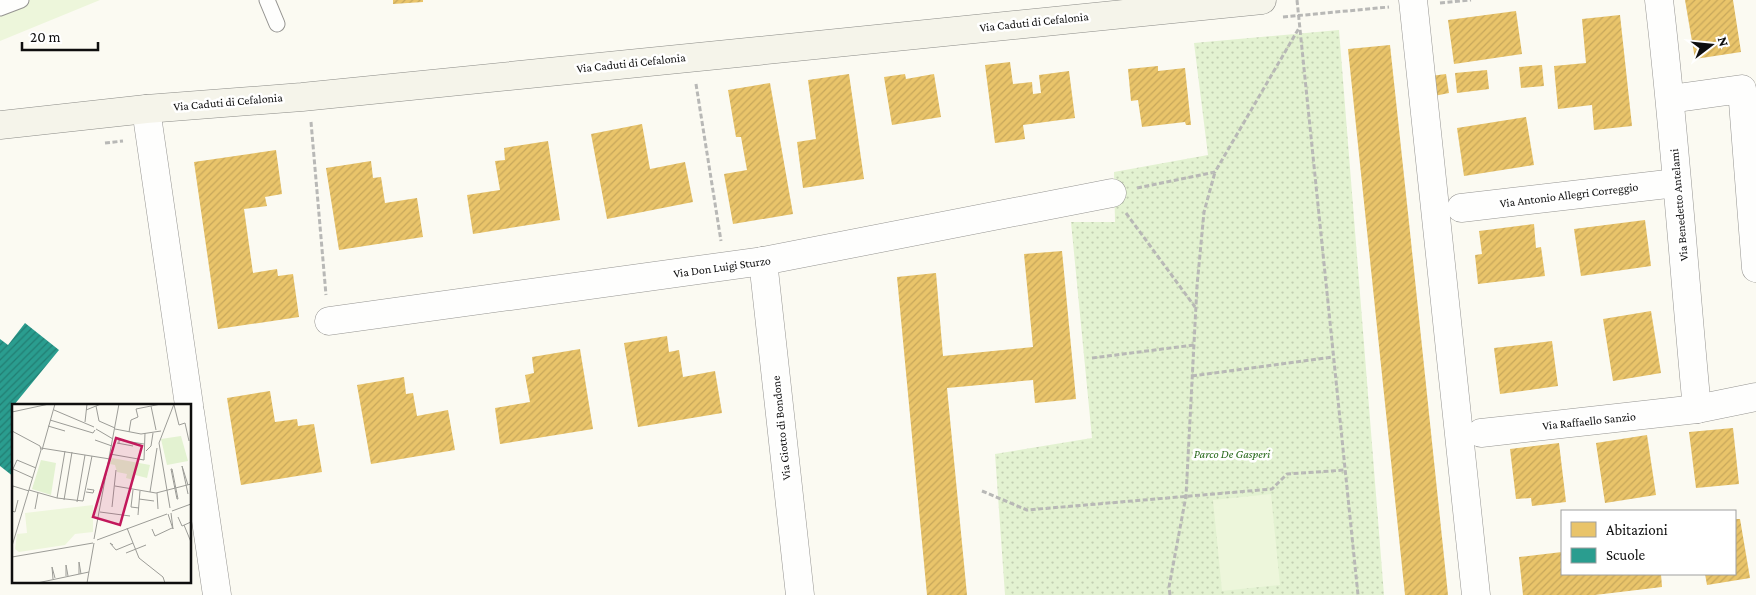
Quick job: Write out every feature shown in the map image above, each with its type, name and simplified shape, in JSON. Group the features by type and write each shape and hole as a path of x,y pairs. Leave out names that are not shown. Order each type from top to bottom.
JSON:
{"street":[{"name":"Via Caduti di Cefalonia","path":"0,125 146,109 302,96 1262,0"},
{"path":"1413,0 1476,595"},
{"name":"Via Benedetto Antelami","path":"1659,0 1670,98 1697,409"},
{"path":"1670,98 1742,89 1756,268"},
{"path":"146,109 189,404"},
{"name":"Via Antonio Allegri Correggio","path":"1461,208 1676,183"},
{"name":"Via Don Luigi Sturzo","path":"329,321 763,262 1112,193"},
{"name":"Via Giotto di Bondone","path":"763,262 800,595"},
{"name":"Via Raffaello Sanzio","path":"1481,433 1697,409 1756,397"},
{"path":"191,419 216,595"}],"lane":[{"path":"0,8 21,0"},
{"path":"267,0 277,24"}],"path":[{"path":"1297,0 1358,595"},
{"path":"1170,595 1169,587 1186,496 1196,308 1204,212 1215,172 1300,28"},
{"path":"694,75 726,266"},
{"path":"310,120 329,321"},
{"path":"1196,308 1112,193 1215,172"},
{"path":"1092,358 1194,345"},
{"path":"1192,376 1333,358"},
{"path":"982,491 1027,510 1272,489 1287,474 1345,470"}],"green space":[{"path":"0,0 100,0 0,41"},
{"name":"Parco De Gasperi","path":"1339,30 1384,595 1005,595 995,454 1092,438 1071,222 1115,222 1114,172 1208,155 1194,43"},
{"path":"1271,494 1280,585 1222,591 1213,500"}],"building: Abitazioni":[{"path":"393,0 423,0 423,2 393,4"},
{"path":"1685,0 1733,0 1741,52 1695,59"},
{"path":"1516,11 1522,54 1454,64 1448,20"},
{"path":"1620,15 1632,126 1594,130 1592,105 1558,109 1554,66 1586,63 1582,19"},
{"path":"1390,45 1448,595 1405,595 1348,49"},
{"path":"1010,62 1013,84 1032,82 1033,94 1041,93 1039,75 1069,71 1075,118 1023,125 1025,139 995,143 985,65"},
{"path":"1542,65 1544,86 1521,88 1519,67"},
{"path":"1158,66 1158,71 1185,68 1191,125 1186,125 1185,122 1142,127 1138,100 1131,101 1128,69"},
{"path":"1487,70 1489,89 1457,93 1455,73"},
{"path":"849,74 864,179 803,188 797,142 816,139 808,80"},
{"path":"905,74 906,79 934,74 941,117 892,125 884,77"},
{"path":"1446,74 1449,93 1434,96 1431,76"},
{"path":"770,83 793,214 733,224 724,174 747,170 741,137 736,137 728,90"},
{"path":"1526,117 1534,165 1464,176 1457,128"},
{"path":"642,124 650,169 685,162 693,202 607,219 591,134"},
{"path":"548,141 560,220 473,234 467,195 500,190 495,161 505,160 504,148"},
{"path":"276,150 282,194 265,197 267,206 244,209 253,273 277,269 278,276 293,274 299,317 218,329 194,162"},
{"path":"371,161 373,178 381,177 385,203 417,198 423,237 339,250 326,168"},
{"path":"1645,220 1651,266 1581,276 1574,229"},
{"path":"1534,224 1536,248 1541,247 1545,276 1478,284 1475,255 1482,254 1479,231"},
{"path":"1062,251 1076,399 1035,403 1033,380 947,388 967,595 927,595 897,277 936,273 943,356 1033,347 1024,254"},
{"path":"1651,311 1661,373 1613,381 1603,319"},
{"path":"667,336 669,352 679,350 683,377 715,371 722,413 638,427 624,343"},
{"path":"1552,341 1558,386 1500,394 1494,348"},
{"path":"580,349 593,429 500,444 495,408 530,402 525,375 534,373 532,357"},
{"path":"404,377 406,394 413,393 417,416 448,410 455,450 371,464 357,385"},
{"path":"270,391 275,422 297,419 298,426 314,424 322,472 241,485 227,398"},
{"path":"1733,428 1739,484 1696,488 1689,432"},
{"path":"1647,435 1656,495 1605,503 1596,443"},
{"path":"1559,443 1566,502 1532,506 1531,498 1516,499 1510,449"},
{"path":"1736,519 1740,519 1750,578 1707,585 1705,575 1736,575"},
{"path":"1561,552 1561,575 1661,575 1662,587 1595,595 1523,595 1519,557"}],"building: Scuole":[{"path":"25,323 59,350 15,404 12,404 12,475 0,466 0,339 8,345"}]}
